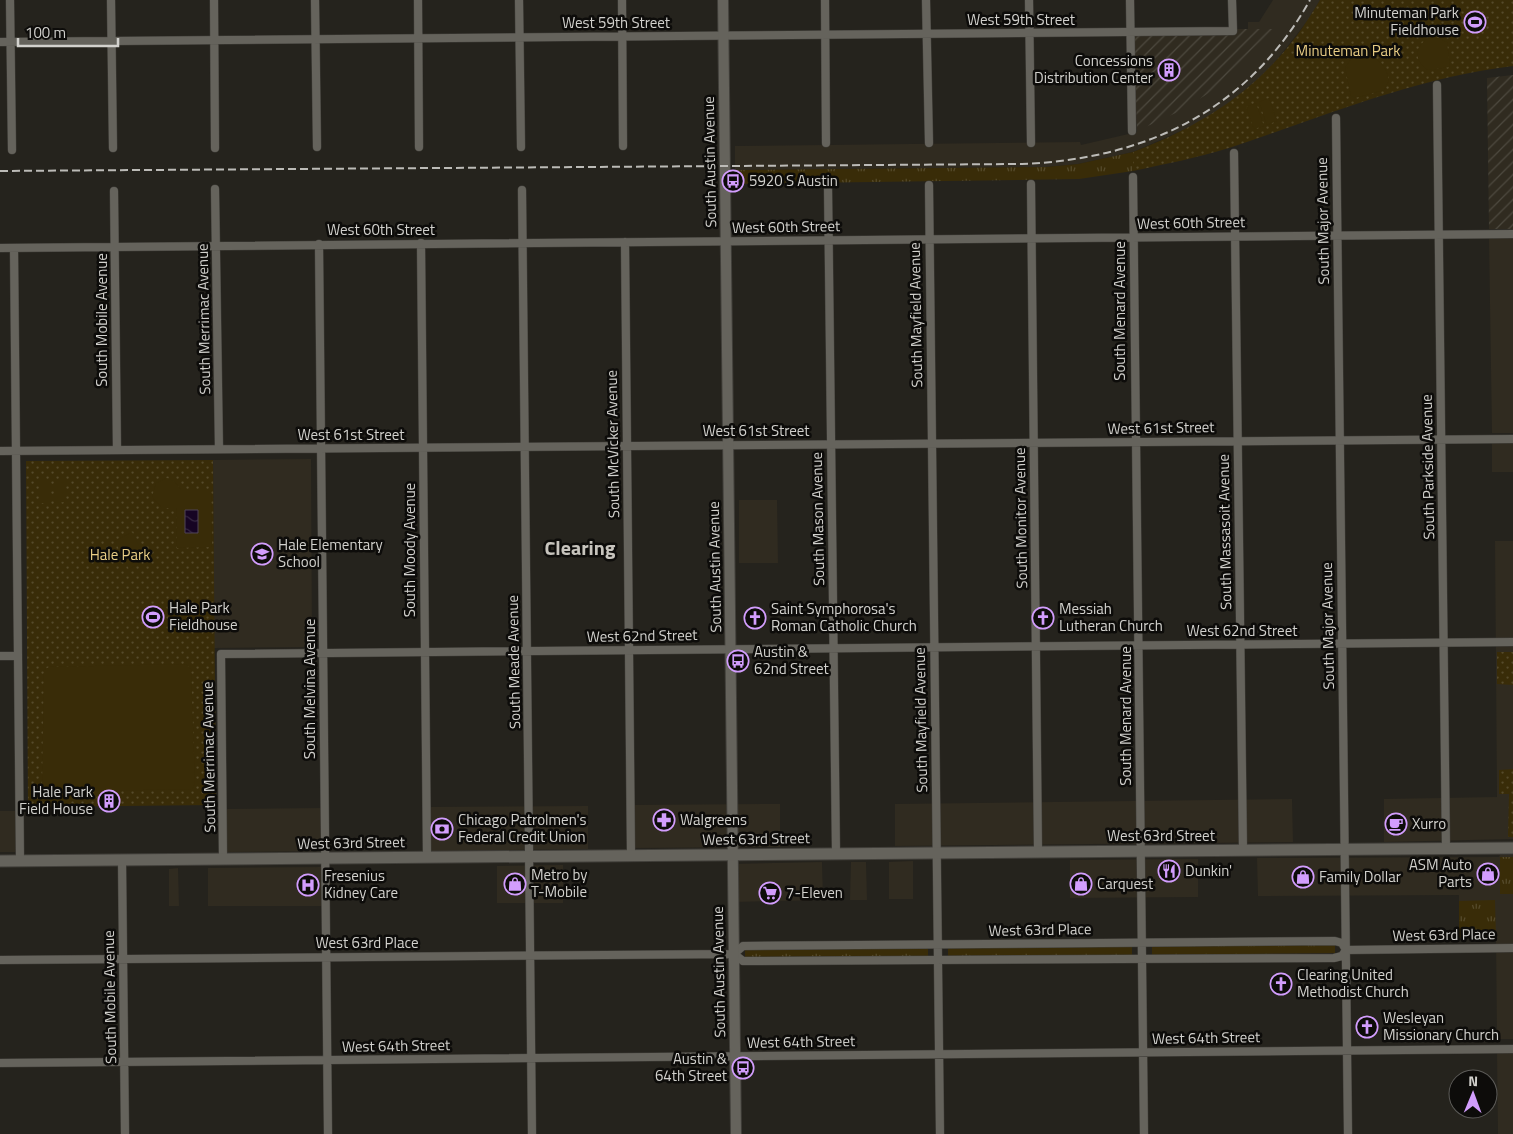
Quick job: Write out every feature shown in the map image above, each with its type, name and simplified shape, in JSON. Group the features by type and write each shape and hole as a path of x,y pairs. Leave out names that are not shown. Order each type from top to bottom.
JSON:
{"main road":[{"name":"West 63rd Street","path":"0,861 1513,848"}],"street":[{"path":"10,0 12,150"},
{"path":"112,0 113,148"},
{"path":"214,0 215,148"},
{"path":"316,0 317,147"},
{"path":"418,0 419,147"},
{"path":"520,0 521,147"},
{"path":"622,0 623,146"},
{"name":"South Austin Avenue","path":"723,0 736,1134"},
{"path":"825,0 826,143"},
{"path":"926,0 929,143"},
{"path":"1029,0 1031,143"},
{"path":"1130,0 1132,131"},
{"name":"West 59th Street","path":"0,42 1233,32 1232,0"},
{"name":"South Parkside Avenue","path":"1437,85 1446,849"},
{"name":"South Major Avenue","path":"1336,118 1348,1134"},
{"name":"South Massasoit Avenue","path":"1234,153 1243,850"},
{"name":"South Menard Avenue","path":"1132,177 1144,1134"},
{"name":"South Monitor Avenue","path":"1031,184 1038,852"},
{"name":"South Mayfield Avenue","path":"929,185 940,1134"},
{"name":"South Mason Avenue","path":"828,186 836,853"},
{"name":"South Merrimac Avenue","path":"215,189 219,449"},
{"name":"South Meade Avenue","path":"522,190 532,1134"},
{"name":"South Mobile Avenue","path":"114,191 117,450"},
{"name":"West 60th Street","path":"0,248 1513,234"},
{"name":"South McVicker Avenue","path":"625,242 631,855"},
{"name":"South Moody Avenue","path":"420,243 426,857"},
{"name":"South Melvina Avenue","path":"319,244 328,1134"},
{"path":"14,248 20,861"},
{"name":"West 61st Street","path":"0,451 1513,438"},
{"name":"West 62nd Street","path":"221,654 1513,642"},
{"name":"South Merrimac Avenue","path":"221,654 223,859"},
{"path":"0,656 17,656"},
{"name":"South Mobile Avenue","path":"122,860 125,1134"},
{"name":"West 63rd Place","path":"0,960 734,954 743,946 1335,941 1342,943 1346,950"},
{"name":"West 63rd Place","path":"1346,950 1513,948"},
{"name":"West 63rd Place","path":"734,954 739,960 747,962 938,961 1334,958 1342,956 1346,950"},
{"name":"West 64th Street","path":"0,1063 1513,1049"}],"shaded area":[{"path":"1273,0 1320,0 1308,20 1266,73 1219,112 1133,152 1078,164 1046,167 735,170 735,146 1080,142 1081,145 1137,132 1134,36 1235,35 1236,29 1248,29 1248,22 1259,22"},
{"path":"1236,29 1273,29 1259,49 1217,88 1180,111 1137,131 1134,36 1235,35"},
{"path":"1513,75 1513,229 1489,229 1487,78"},
{"path":"1489,238 1513,238 1513,433 1492,433"},
{"path":"1492,443 1513,443 1513,472 1492,472"},
{"name":"Hale Elementary School","path":"311,459 312,647 214,648 213,460"},
{"path":"739,500 777,500 778,563 739,563"},
{"path":"1495,541 1513,541 1513,839 1384,842 1384,799 1497,797"},
{"path":"1292,799 1293,842 895,846 895,804"},
{"path":"780,804 780,847 632,848 632,805"},
{"path":"588,806 588,849 428,851 427,807"},
{"path":"323,808 324,851 224,852 224,809"},
{"path":"0,811 17,811 18,852 0,852"},
{"path":"1500,855 1513,855 1513,1039 1497,1039 1496,938 1459,938 1459,895 1258,896 1257,858 1499,857"},
{"path":"1198,859 1198,897 1070,898 1070,860"},
{"path":"913,861 913,899 889,899 889,862"},
{"path":"822,862 823,900 732,902 732,864"},
{"path":"851,862 866,862 867,900 850,900"},
{"path":"563,865 563,903 497,903 497,866"},
{"path":"323,867 324,906 208,906 208,868"},
{"path":"178,868 179,906 169,906 169,869"},
{"path":"1497,1053 1513,1053 1513,1134 1498,1134"}],"green space":[{"name":"Minuteman Park","path":"1320,0 1513,0 1513,66 1476,72 1404,89 1229,148 1133,171 1133,152 1163,140 1217,111 1263,74 1283,53"},
{"path":"1429,37 1436,37 1447,42 1450,67 1428,70 1420,62 1418,58 1419,49"},
{"path":"1364,55 1378,60 1384,67 1389,81 1384,90 1355,98 1351,96 1345,68 1351,59"},
{"path":"1269,98 1277,121 1267,125 1259,102"},
{"path":"1256,103 1264,126 1254,129 1246,107"},
{"path":"1133,152 1133,171 1079,179 735,184 735,170 1046,167 1078,164"},
{"name":"Hale Park","path":"213,460 216,805 28,807 26,461"},
{"path":"167,478 175,482 181,490 211,490 212,547 177,548 176,508 162,508 152,497 156,483"},
{"path":"40,479 51,479 51,503 40,503"},
{"path":"54,479 65,479 65,502 54,503"},
{"path":"132,532 146,560 129,569 115,541"},
{"path":"1497,652 1513,652 1513,685 1497,684"},
{"path":"185,664 191,669 195,784 192,789 46,792 42,787 44,670 49,667"},
{"path":"1513,769 1513,837 1508,837 1509,794 1499,794 1499,770"},
{"path":"1500,857 1513,857 1513,894 1500,894"},
{"path":"1495,900 1496,938 1459,938 1459,901"},
{"path":"1335,944 1335,953 1152,955 1152,945"},
{"path":"1132,945 1132,955 948,957 948,947"},
{"path":"928,948 928,956 745,958 745,949"}],"water":[{"path":"185,510 198,510 198,533 185,533"}],"railway":[{"path":"0,171 1022,164 1067,160 1110,152 1151,139 1189,122 1224,99 1256,72 1285,39 1310,0"}],"place":[{"name":"Minuteman Park Fieldhouse","path":"1475,22"},
{"name":"Concessions Distribution Center","path":"1169,70"},
{"name":"5920 S Austin","path":"733,181"},
{"name":"Hale Elementary School","path":"262,554"},
{"name":"Hale Park Fieldhouse","path":"153,617"},
{"name":"Saint Symphorosa's Roman Catholic Church","path":"755,618"},
{"name":"Messiah Lutheran Church","path":"1043,618"},
{"name":"Austin & 62nd Street","path":"738,661"},
{"name":"Hale Park Field House","path":"109,801"},
{"name":"Walgreens","path":"664,820"},
{"name":"Xurro","path":"1396,824"},
{"name":"Chicago Patrolmen's Federal Credit Union","path":"442,829"},
{"name":"Dunkin'","path":"1169,871"},
{"name":"ASM Auto Parts","path":"1488,874"},
{"name":"Family Dollar","path":"1303,877"},
{"name":"Metro by T-Mobile","path":"515,884"},
{"name":"Carquest","path":"1081,884"},
{"name":"Fresenius Kidney Care","path":"308,885"},
{"name":"7-Eleven","path":"770,893"},
{"name":"Clearing United Methodist Church","path":"1281,984"},
{"name":"Wesleyan Missionary Church","path":"1367,1027"},
{"name":"Austin & 64th Street","path":"743,1068"}],"district":[{"name":"Clearing","path":"580,548"}]}
